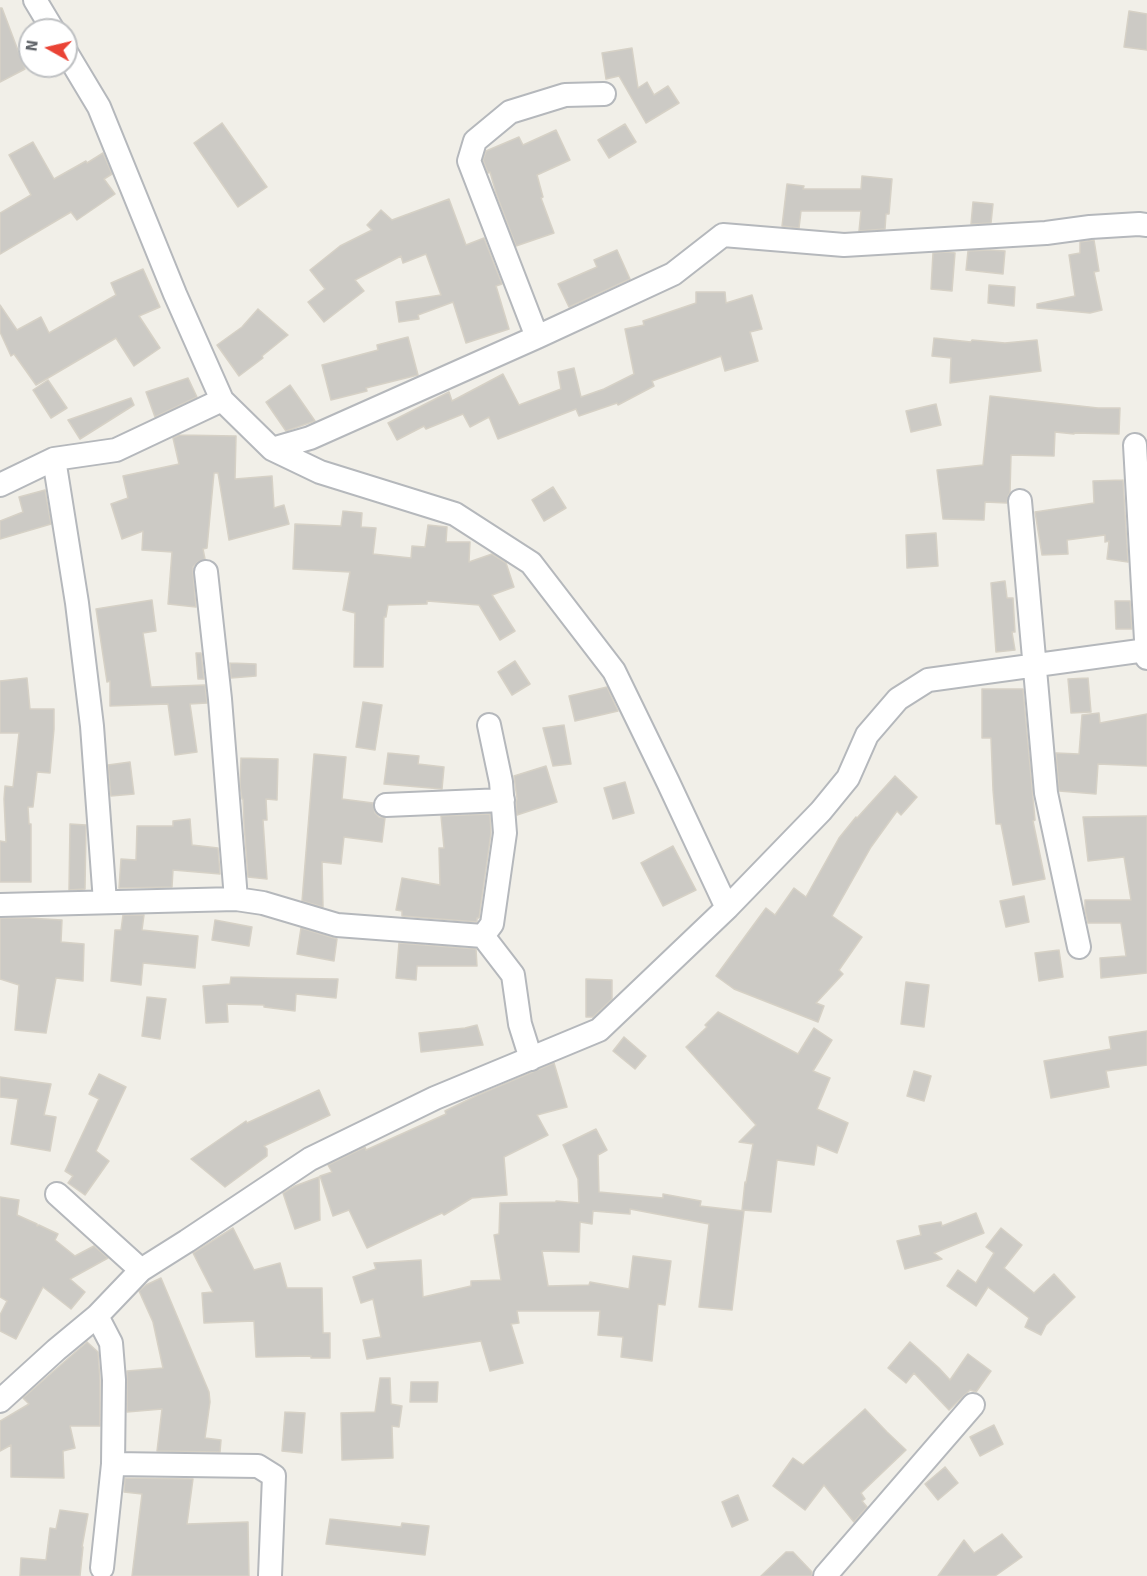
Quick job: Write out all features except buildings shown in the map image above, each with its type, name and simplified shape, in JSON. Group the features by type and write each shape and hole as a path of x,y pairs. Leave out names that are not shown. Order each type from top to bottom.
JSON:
{"street":[{"path":"34,0 45,18"},
{"path":"78,72 99,107 175,294 222,400 272,449 320,472 455,514 531,563 614,671 727,908"},
{"path":"537,337 469,161 475,141 510,112 565,95 604,94"},
{"path":"272,449 310,438 673,274 723,235 844,245 1147,225"},
{"path":"0,485 54,459 116,450 222,400"},
{"path":"0,1401 97,1316 141,1269 310,1159 435,1098 599,1030 727,908 821,811 848,778 867,735 898,699 928,680 1147,652 1136,445"},
{"path":"54,459 77,603 92,726 105,902"},
{"path":"1020,501 1046,793 1079,947"},
{"path":"206,572 220,699 236,899"},
{"path":"483,936 492,924 505,833 501,782 489,725"},
{"path":"387,805 503,800"},
{"path":"0,905 236,899 263,903 337,925 483,936 513,975 520,1024 531,1059"},
{"path":"57,1194 141,1269"},
{"path":"97,1316 111,1343 114,1380 113,1464 102,1568"},
{"path":"825,1576 973,1405"},
{"path":"113,1464 258,1466 274,1476 270,1576"}]}
